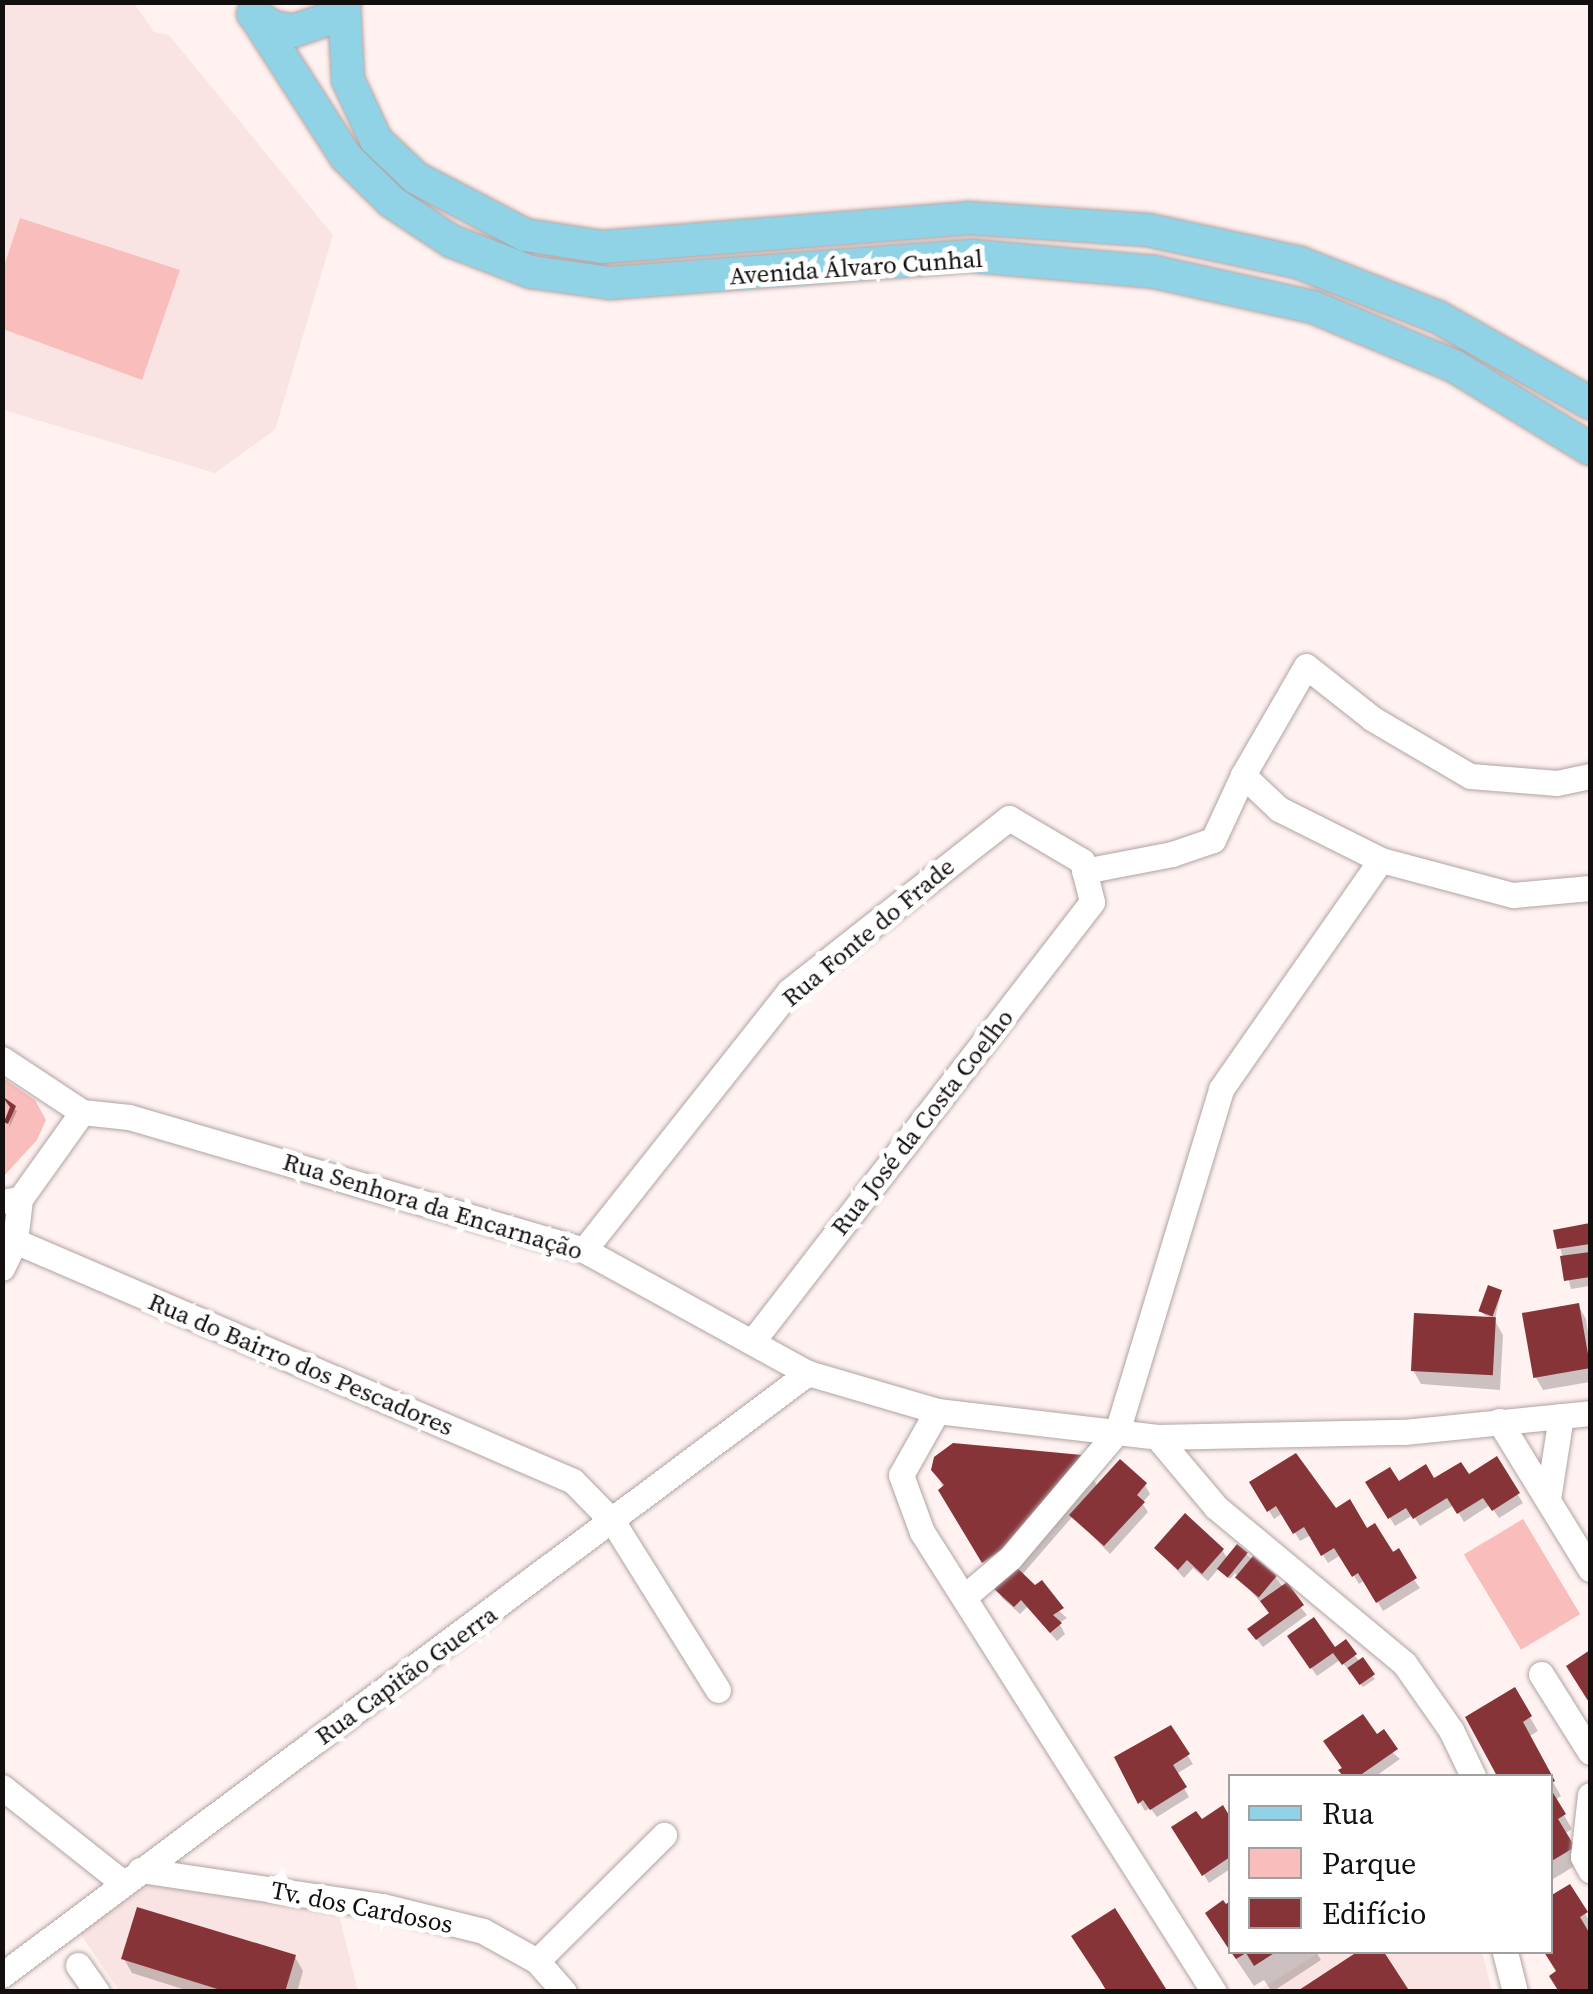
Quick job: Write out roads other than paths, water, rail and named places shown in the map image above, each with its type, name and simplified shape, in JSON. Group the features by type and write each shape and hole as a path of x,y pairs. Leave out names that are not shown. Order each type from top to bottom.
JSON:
{"main road":[{"path":"250,10 293,31 322,23 344,3"},
{"name":"Avenida Álvaro Cunhal","path":"344,3 348,80 376,140 416,178 525,236 602,246 968,218 1148,230 1300,263 1438,316 1590,403"},
{"name":"Avenida Álvaro Cunhal","path":"250,10 346,157 392,202 451,241 531,272 610,283 973,256 1155,272 1313,307 1454,366 1590,449"}],"street":[{"path":"1084,871 1172,854 1212,840 1306,666 1373,719 1470,776 1558,784 1590,776"},
{"path":"1244,775 1279,810 1381,860 1514,895 1590,888"},
{"name":"Rua Fonte do Frade","path":"584,1250 789,991 1009,818 1082,862 1084,871"},
{"path":"964,1596 1010,1558 1118,1432 1222,1089 1381,860"},
{"name":"Rua José da Costa Coelho","path":"752,1342 1092,902 1084,871"},
{"path":"2,1059 82,1112 11,1200 15,1242 2,1268"},
{"name":"Rua Senhora da Encarnação","path":"82,1112 129,1117 584,1250 808,1373 937,1411 1158,1437 1404,1432 1590,1413"},
{"name":"Rua do Bairro dos Pescadores","path":"15,1242 574,1481 614,1522 718,1690"},
{"name":"Rua Capitão Guerra","path":"2,1975 614,1522 808,1373"},
{"path":"937,1411 902,1475 922,1532 1214,1992"},
{"path":"1548,1500 1561,1416"},
{"path":"1500,1420 1590,1569"},
{"path":"1158,1437 1216,1506 1404,1663 1451,1730 1471,1774"},
{"path":"1541,1674 1590,1752"},
{"path":"2,1787 132,1877"},
{"path":"1590,1795 1583,1857 1590,1870"},
{"path":"537,1961 664,1834"},
{"name":"Tv. dos Cardosos","path":"132,1877 382,1906 483,1931 537,1961 564,1992"},
{"path":"1505,1954 1514,1992"},
{"path":"78,1965 97,1992"}]}
